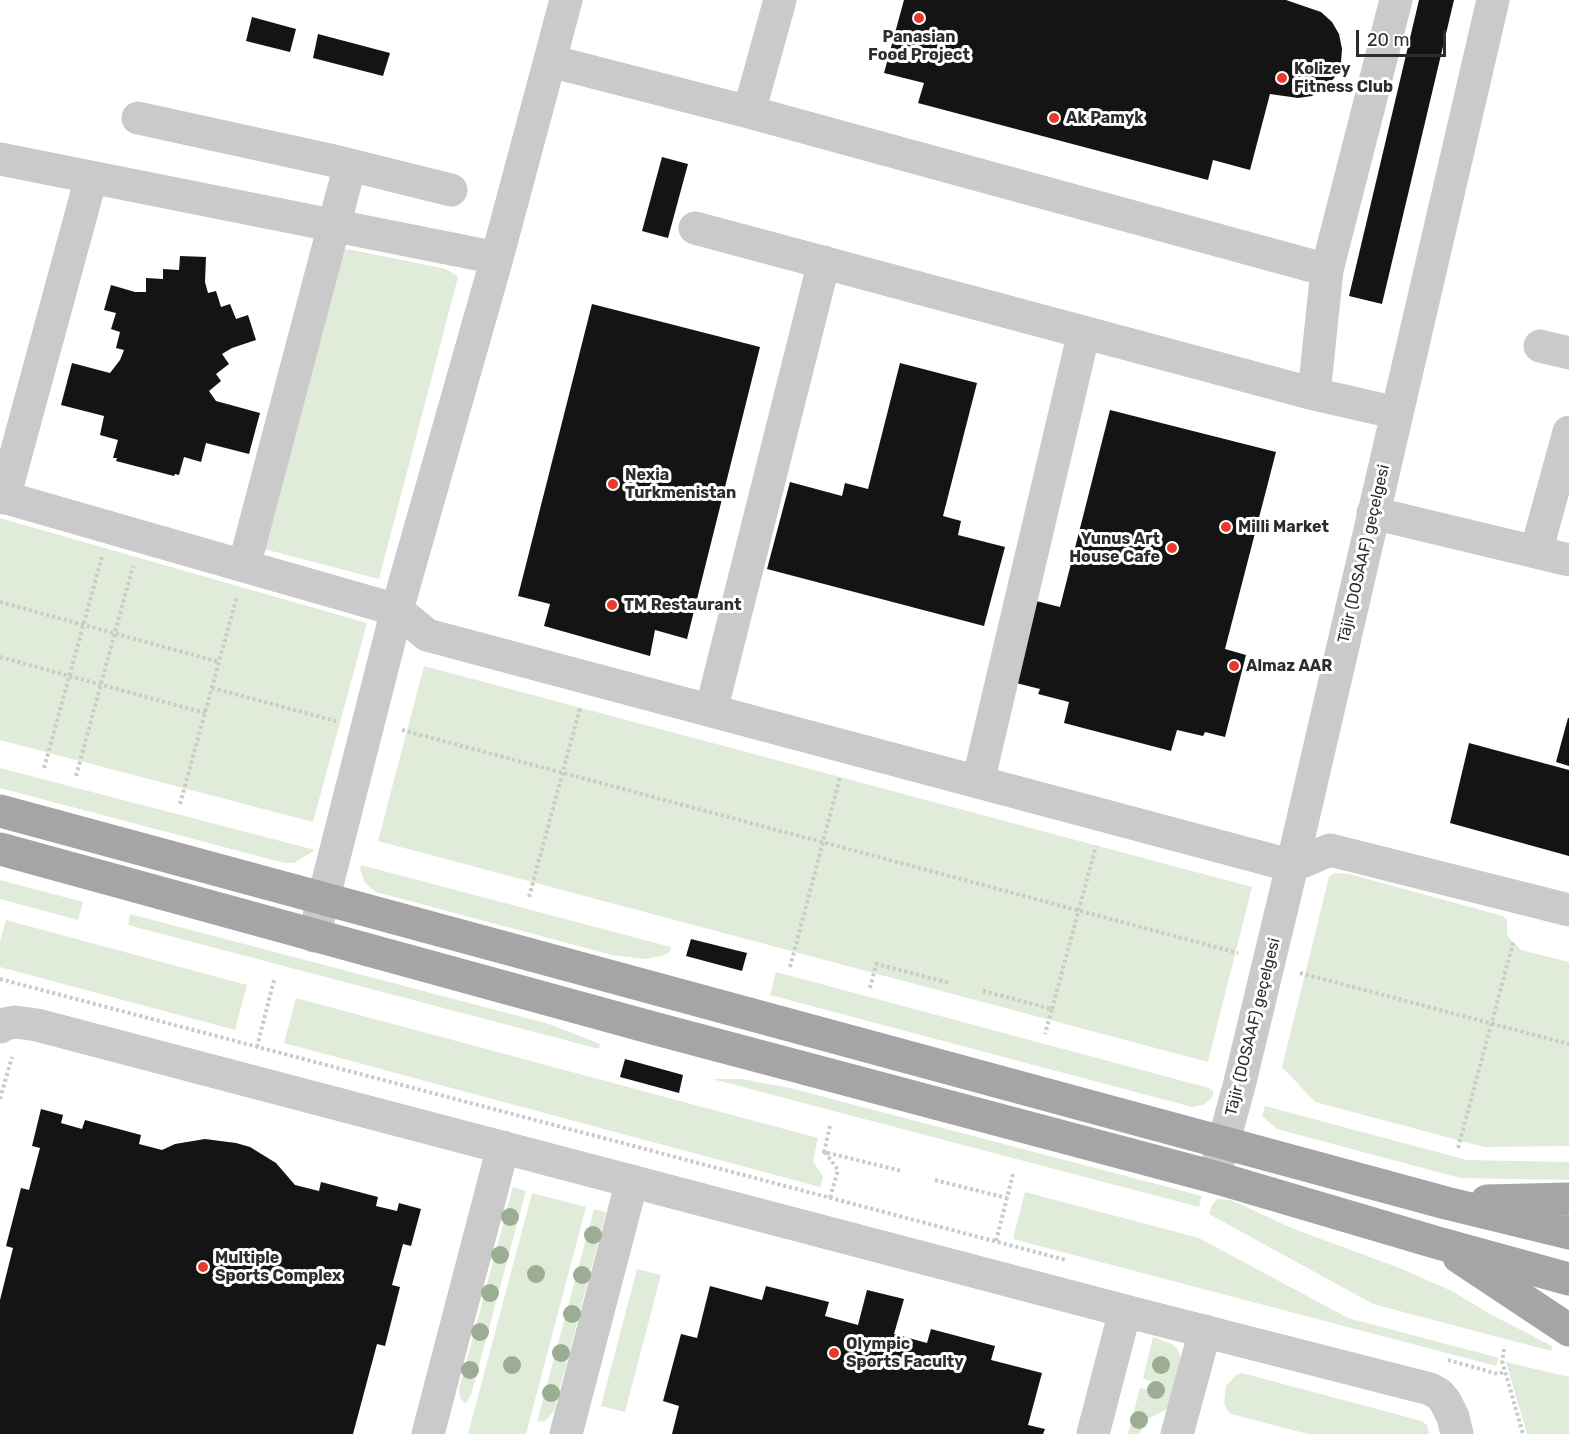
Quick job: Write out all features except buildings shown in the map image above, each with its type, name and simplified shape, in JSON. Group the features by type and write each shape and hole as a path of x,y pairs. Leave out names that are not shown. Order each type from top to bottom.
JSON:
{"main road":[{"path":"0,811 1446,1203 1569,1233"},
{"path":"0,849 314,936 1214,1177 1569,1279"},
{"path":"1446,1203 1569,1199"},
{"path":"1438,1243 1569,1330"}],"street":[{"path":"314,936 397,610 497,258 566,0"},
{"path":"749,112 780,0"},
{"path":"1314,394 1327,270 1396,0"},
{"name":"Täjir (DOSAAF) geçelgesi","path":"1214,1177 1292,866 1493,0"},
{"path":"550,61 749,112 1327,270"},
{"path":"138,118 451,190"},
{"path":"0,159 497,258"},
{"path":"242,577 350,165"},
{"path":"91,178 2,497 242,577 397,610 427,635 1292,866 1330,850 1569,910"},
{"path":"695,228 1314,394 1397,413"},
{"path":"711,711 824,262"},
{"path":"978,782 1084,332"},
{"path":"1536,552 1569,432"},
{"path":"1373,513 1569,560"},
{"path":"0,1027 15,1022 37,1025 1430,1389 1445,1401 1453,1417 1457,1434"},
{"path":"428,1434 503,1147"},
{"path":"566,1434 632,1181"},
{"path":"1093,1434 1125,1311"},
{"path":"1177,1434 1205,1331"}],"path":[{"path":"44,768 105,548"},
{"path":"76,776 135,556"},
{"path":"180,804 242,577"},
{"path":"0,602 219,662"},
{"path":"0,657 205,713"},
{"path":"212,688 344,724"},
{"path":"529,897 579,710"},
{"path":"402,730 1239,953"},
{"path":"790,967 840,780"},
{"path":"1045,1034 1095,848"},
{"path":"1458,1148 1513,943"},
{"path":"870,988 876,964 950,983"},
{"path":"1300,972 1569,1044"},
{"path":"0,979 1076,1263"},
{"path":"257,1047 274,980"},
{"path":"983,991 1052,1009"},
{"path":"824,1152 830,1126"},
{"path":"824,1152 838,1170 830,1198"},
{"path":"824,1152 902,1171"},
{"path":"996,1241 1013,1174"},
{"path":"935,1179 1007,1198"},
{"path":"1504,1349 1502,1361 1523,1434"},
{"path":"1441,1359 1498,1374 1505,1372"}],"green space":[{"path":"347,249 446,269 458,277 379,579 264,549 343,251"},
{"path":"0,518 367,623 313,822 0,740"},
{"path":"424,666 1252,887 1208,1062 378,841"},
{"path":"0,768 315,850 294,863 273,860 0,788"},
{"path":"361,865 671,947 670,952 645,959 612,955 376,892 365,883 360,869"},
{"path":"1335,873 1349,874 1503,916 1507,920 1507,935 1521,950 1569,962 1569,1146 1484,1147 1315,1102 1282,1067 1329,877"},
{"path":"0,880 83,902 78,920 0,899"},
{"path":"130,914 549,1024 600,1044 599,1049 128,925"},
{"path":"6,920 247,985 235,1030 0,967 0,942"},
{"path":"776,972 1209,1088 1213,1091 1213,1095 1203,1105 1192,1107 770,995"},
{"path":"296,998 818,1138 813,1161 823,1177 820,1187 284,1043"},
{"path":"712,1079 742,1079 790,1088 1202,1196 1199,1207"},
{"path":"1265,1106 1467,1160 1569,1162 1569,1180 1460,1178 1277,1129 1262,1116"},
{"path":"513,1187 526,1191 471,1395 465,1403 460,1398 459,1389"},
{"path":"1025,1192 1199,1238 1348,1318 1499,1358 1496,1366 1013,1239"},
{"path":"532,1193 586,1207 526,1434 468,1434"},
{"path":"1217,1199 1230,1200 1294,1229 1397,1267 1452,1291 1490,1314 1552,1346 1551,1351 1373,1304 1209,1214"},
{"path":"594,1209 606,1212 554,1411 545,1421 537,1422"},
{"path":"637,1269 661,1275 625,1412 601,1406"},
{"path":"1153,1337 1172,1344 1177,1348 1181,1358 1171,1407 1144,1421 1140,1434 1128,1434 1140,1388 1150,1390 1152,1382 1143,1378"},
{"path":"1506,1362 1569,1377 1569,1434 1527,1434"},
{"path":"1242,1373 1422,1421 1427,1425 1429,1434 1308,1434 1231,1414 1224,1403 1226,1386 1236,1375"}],"place":[{"name":"Panasian Food Project","path":"919,18"},
{"name":"Kolizey Fitness Club","path":"1282,78"},
{"name":"Ak Pamyk","path":"1054,118"},
{"name":"Nexia Turkmenistan","path":"613,484"},
{"name":"Milli Market","path":"1226,527"},
{"name":"Yunus Art House Cafe","path":"1172,548"},
{"name":"TM Restaurant","path":"612,605"},
{"name":"Almaz AAR","path":"1234,666"},
{"name":"Multiple Sports Complex","path":"203,1267"},
{"name":"Olympic Sports Faculty","path":"834,1353"}]}
